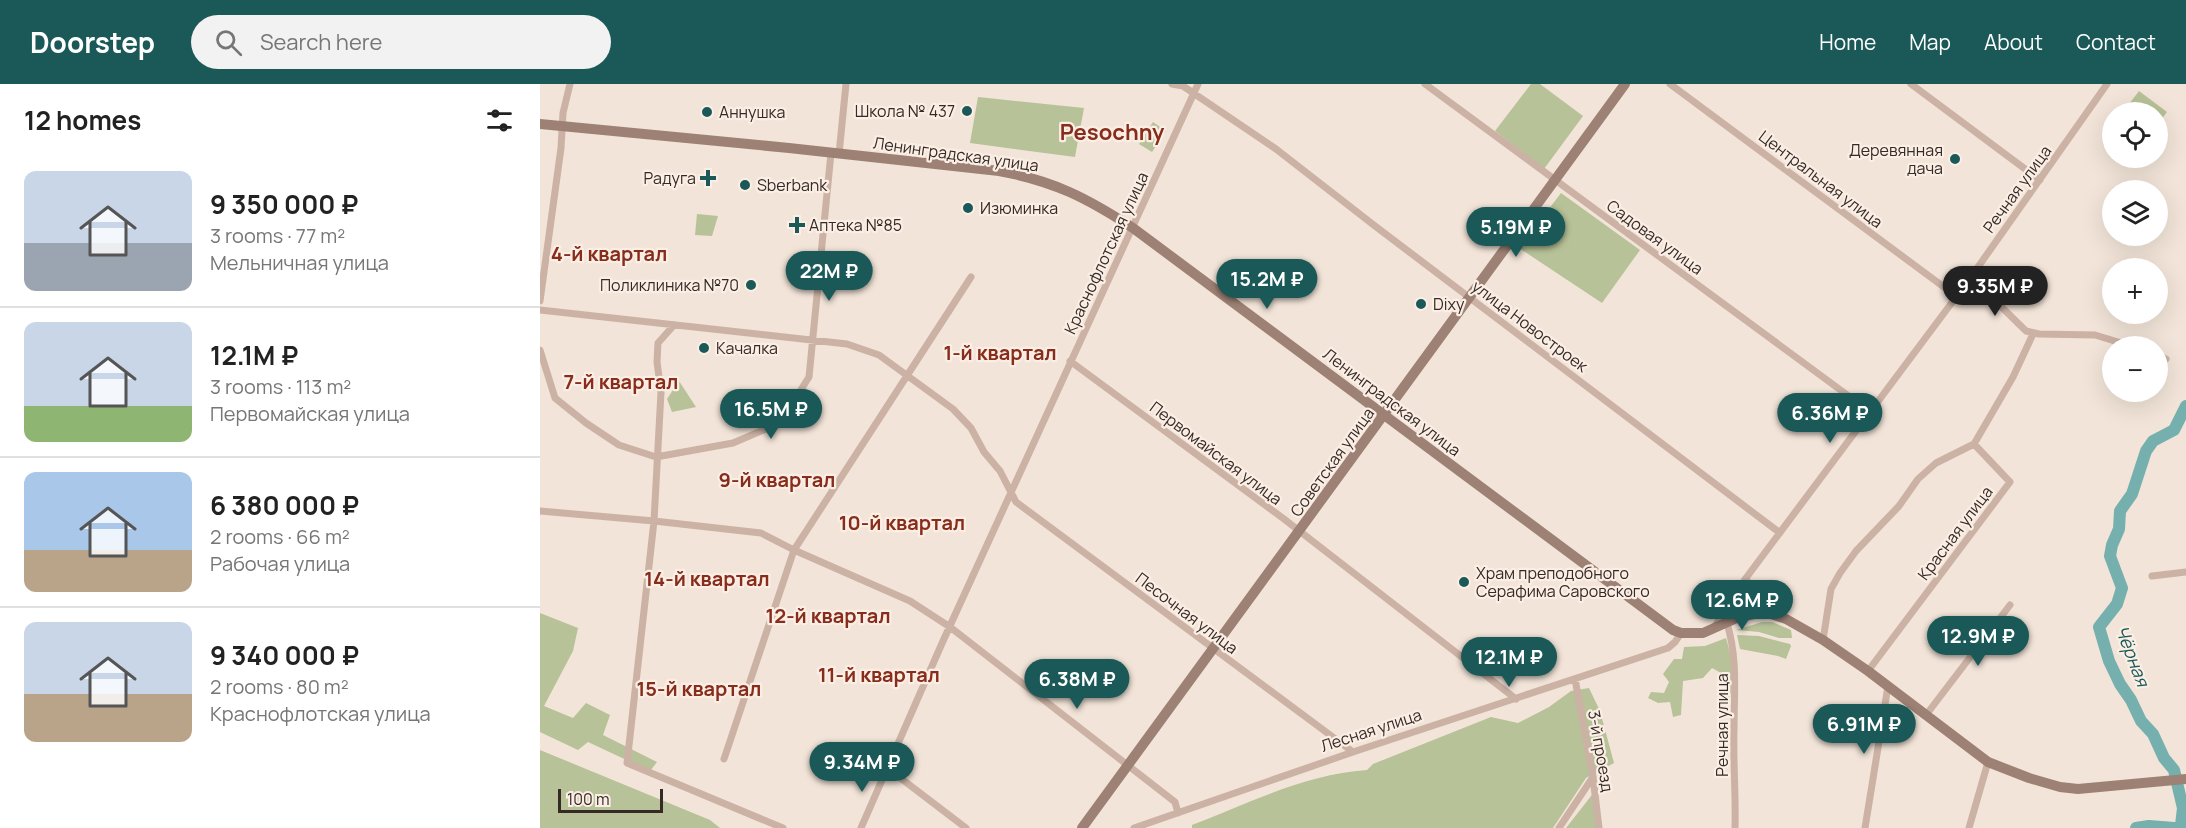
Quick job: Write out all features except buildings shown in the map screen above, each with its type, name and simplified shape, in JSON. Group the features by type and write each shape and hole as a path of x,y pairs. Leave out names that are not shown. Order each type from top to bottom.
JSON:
{"main road":[{"name":"Советская улица","path":"1082,828 1300,532 1624,84"},
{"name":"Ленинградская улица","path":"540,124 1025,176 1071,191 1133,228 1683,637"},
{"name":"Лесная улица","path":"1683,637 1714,629 1739,617 1765,612"},
{"path":"1765,612 1786,619 1868,670 1988,762 2029,778 2060,787 2079,789 2186,779"}],"street":[{"path":"540,300 561,151 563,113 570,84"},
{"path":"540,350 555,398 586,423 619,445 656,457 733,444 768,428 792,404 808,377 835,154 846,84"},
{"name":"улица Новостроек","path":"1172,84 1183,86 1276,149 1780,533"},
{"name":"Краснофлотская улица","path":"861,828 886,767 1198,84"},
{"name":"Садовая улица","path":"1425,84 1869,411"},
{"name":"Центральная улица","path":"1670,84 1956,296"},
{"path":"1911,84 2040,180"},
{"name":"Речная улица","path":"1714,629 1746,578 1971,277 2108,84"},
{"path":"724,759 794,550 971,277"},
{"path":"1971,277 2026,331 2033,334 2094,335 2102,337"},
{"name":"Песочная улица","path":"540,310 847,344 879,355 953,409 971,428 984,452 1000,471 1016,502 1353,752"},
{"path":"674,325 658,343 657,362 661,392 654,520 627,763 783,828"},
{"path":"1823,640 1831,588 1856,551 1899,506 1918,479 1936,463 1974,444 2013,377 2033,334"},
{"name":"Первомайская улица","path":"1070,362 1300,532 1516,699"},
{"name":"Красная улица","path":"1868,670 2010,482 1974,444"},
{"path":"540,512 654,520 761,533 910,601 950,627 1175,802 1178,813"},
{"path":"2152,576 2186,572"},
{"path":"1746,578 1753,595 1765,612"},
{"path":"1926,715 2010,605"},
{"name":"Речная улица","path":"1726,623 1734,649 1736,677 1735,828"},
{"name":"Лесная улица","path":"1134,828 1353,752 1668,648 1683,637"},
{"name":"3-й проезд","path":"1575,679 1593,777 1599,828"},
{"path":"1865,828 1888,686"},
{"path":"1969,828 1988,762"},
{"path":"886,767 966,828"},
{"path":"1559,828 1593,777"}],"green space":[{"path":"1531,84 1540,84 1583,116 1544,169 1495,131"},
{"path":"2139,91 2154,102 2131,102"},
{"path":"978,97 1084,108 1075,157 970,143"},
{"path":"1153,122 1166,131 1152,152 1139,144"},
{"path":"1561,193 1640,250 1602,303 1519,248"},
{"path":"697,214 718,216 712,236 695,235"},
{"path":"679,381 696,407 672,412 667,399"},
{"path":"540,613 578,628 573,651 544,706 573,718 586,703 610,715 603,735 657,762 650,771 588,742 578,750 540,732"},
{"path":"1762,622 1772,622 1791,630 1792,638 1779,638 1759,632 1736,630"},
{"path":"1737,635 1759,636 1791,646 1786,659 1740,649"},
{"path":"1726,638 1732,670 1732,686 1728,701 1720,695 1723,674 1712,668 1703,678 1683,681 1681,715 1673,717 1670,702 1658,703 1648,698 1651,692 1664,693 1669,682 1663,674 1674,659 1682,659 1684,647 1705,646"},
{"path":"1589,688 1600,711 1614,763 1586,778 1553,828 1192,828 1192,825 1300,783 1367,770 1373,764 1491,717 1518,723 1549,707 1571,691"},
{"path":"540,750 710,820 720,828 540,828"},
{"path":"1595,791 1599,828 1566,828"}],"waterway":[{"name":"Чёрная","path":"2177,828 2181,825 2183,808 2174,770 2164,758 2153,734 2141,721 2120,684 2109,661 2099,627 2117,604 2122,588 2110,556 2119,529 2120,511 2132,494 2146,451 2153,441 2174,430 2186,406"},
{"name":"Чёрная","path":"2136,828 2149,826 2174,828"}],"place":[{"name":"Школа № 437","path":"967,111"},
{"name":"Аннушка","path":"707,112"},
{"name":"Деревянная дача","path":"1955,159"},
{"name":"Радуга","path":"708,178"},
{"name":"Sberbank","path":"745,185"},
{"name":"Изюминка","path":"968,208"},
{"name":"Аптека №85","path":"797,225"},
{"name":"Поликлиника №70","path":"751,285"},
{"name":"Dixy","path":"1421,304"},
{"name":"Качалка","path":"704,348"},
{"name":"Храм преподобного Серафима Саровского","path":"1464,582"}],"district":[{"name":"Pesochny","path":"1112,132"},
{"name":"4-й квартал","path":"609,254"},
{"name":"1-й квартал","path":"1000,353"},
{"name":"7-й квартал","path":"621,382"},
{"name":"9-й квартал","path":"777,480"},
{"name":"10-й квартал","path":"902,523"},
{"name":"14-й квартал","path":"707,579"},
{"name":"12-й квартал","path":"828,616"},
{"name":"11-й квартал","path":"879,675"},
{"name":"15-й квартал","path":"699,689"}]}
